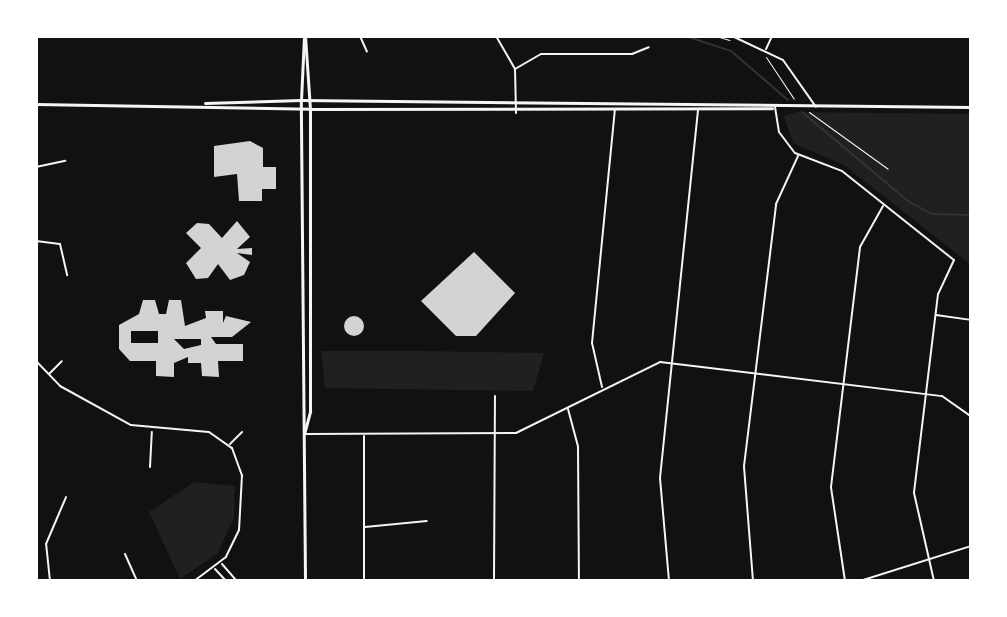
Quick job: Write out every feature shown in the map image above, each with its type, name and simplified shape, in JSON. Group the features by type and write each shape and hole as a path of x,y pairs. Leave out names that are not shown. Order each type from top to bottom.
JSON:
{"main road":[{"path":"304,36 299,109 305,581"},
{"path":"304,36 310,109 310,411 304,434"},
{"path":"36,104 309,100 971,107"},
{"path":"198,104 516,113 775,107"}],"street":[{"path":"360,36 367,52"},
{"path":"496,36 515,69 516,113"},
{"path":"732,36 766,49 802,79 816,107"},
{"path":"766,49 772,36"},
{"path":"515,69 541,54 632,54 649,47"},
{"path":"603,389 592,352 615,104"},
{"path":"669,581 660,478 698,104"},
{"path":"775,107 779,132 799,155 836,168 954,260 935,315 914,493 934,581"},
{"path":"753,581 742,494 776,199 799,155"},
{"path":"36,167 65,161"},
{"path":"845,581 831,509 842,384 862,240 883,205"},
{"path":"36,241 60,244 65,240"},
{"path":"60,244 67,275"},
{"path":"935,315 971,320"},
{"path":"36,361 48,375 152,431 209,432 229,444 241,468 242,514 220,563 194,581"},
{"path":"48,375 62,361"},
{"path":"304,434 494,434 525,431 643,365 673,363 948,398 971,416"},
{"path":"494,581 495,396"},
{"path":"568,408 578,447 579,581"},
{"path":"150,467 152,431"},
{"path":"229,444 242,432"},
{"path":"364,434 364,581"},
{"path":"50,581 46,544 66,497"},
{"path":"364,527 427,521"},
{"path":"860,581 971,546"},
{"path":"125,554 137,581"},
{"path":"220,563 237,581"},
{"path":"214,568 226,581"}],"path":[{"path":"764,54 794,100"},
{"path":"809,112 888,169"}],"shaded area":[{"path":"797,112 971,114 971,265 844,165 793,143 784,116"},
{"path":"321,351 544,353 533,391 325,388"},
{"path":"194,482 235,486 234,517 218,553 180,579 149,512"}],"building":[{"path":"250,141 263,148 263,167 276,167 276,189 262,189 262,201 239,201 237,174 214,177 214,146"},
{"path":"237,221 250,237 237,249 252,248 252,255 237,253 250,262 244,275 230,280 218,264 208,278 196,279 186,263 201,248 186,233 197,223 209,224 222,238"},
{"path":"474,252 515,293 476,336 456,336 421,301"},
{"path":"143,300 155,300 159,314 166,314 169,300 181,300 185,326 206,318 205,311 223,311 223,323 226,316 251,322 232,337 211,337 216,344 243,344 243,361 218,361 219,377 202,376 201,363 188,363 188,357 174,363 174,377 156,376 156,361 130,361 119,349 119,325 139,314","holes":["131,331 158,331 158,343 131,343","174,339 201,339 201,345 184,349"]},
{"path":"354,316 361,319 364,326 361,333 354,336 347,333 344,326 347,319"}],"waterway":[{"path":"685,36 731,51 788,100"},
{"path":"802,112 908,201 931,214 971,215"}]}
